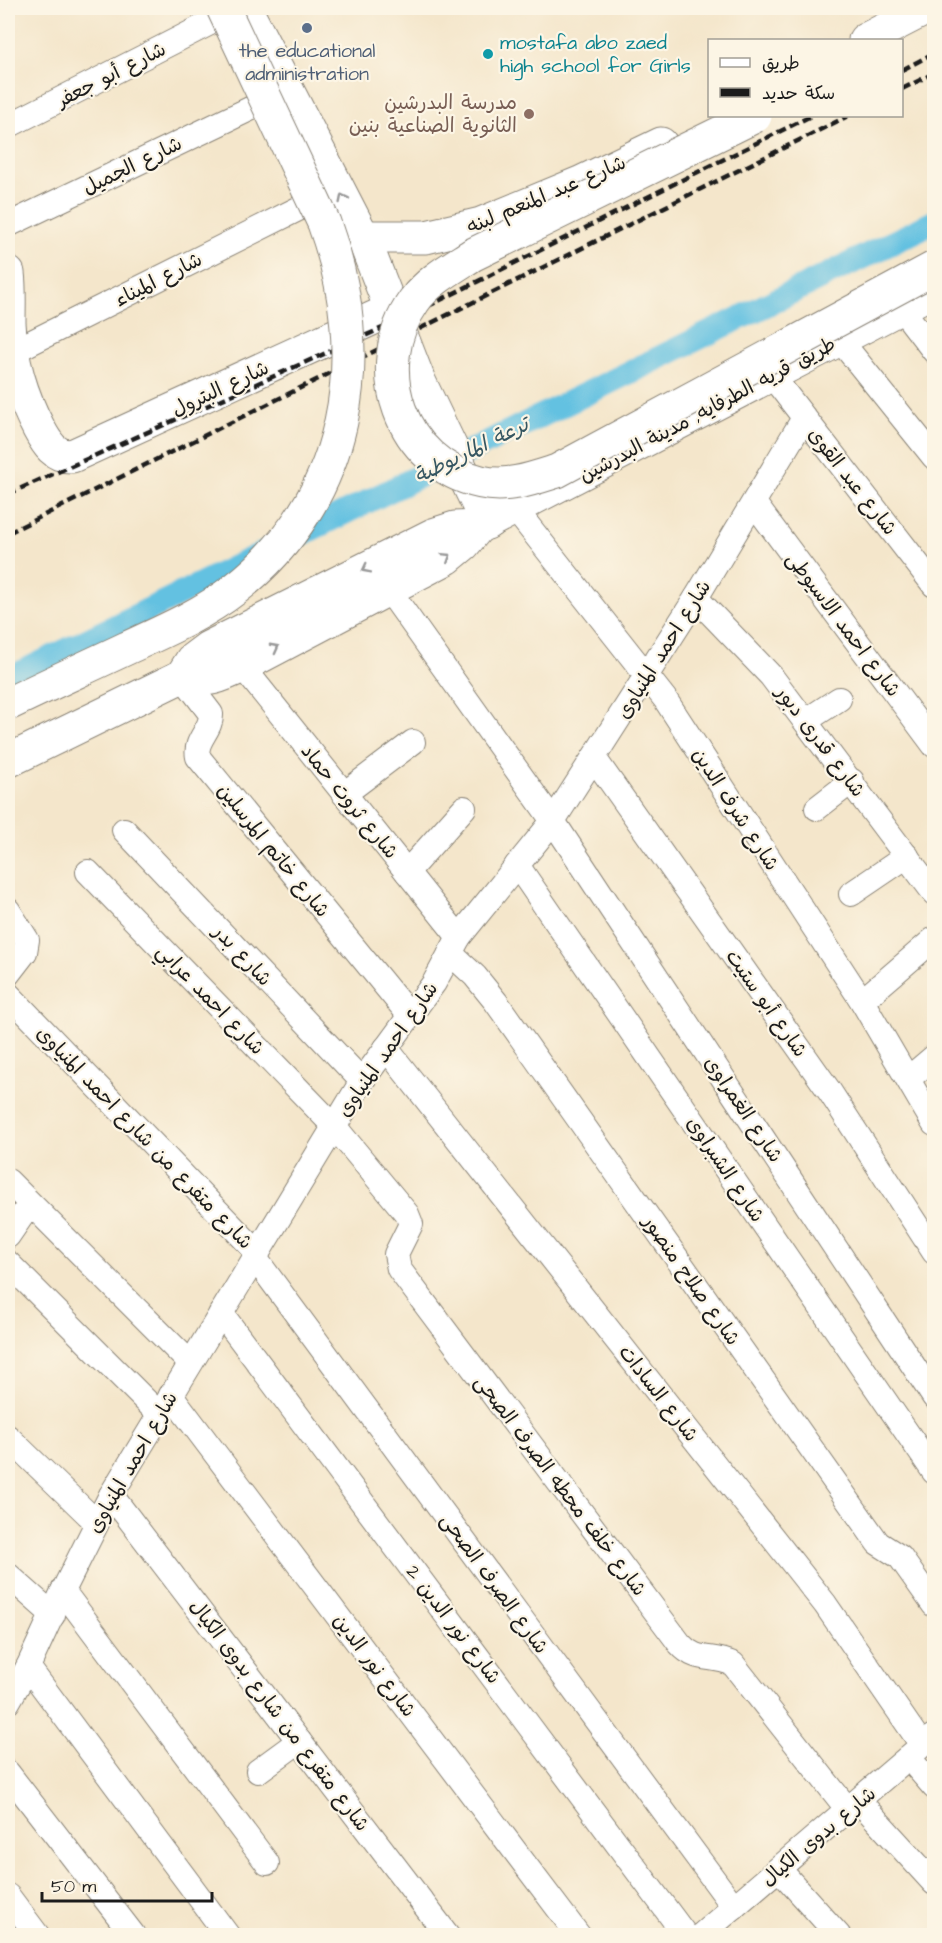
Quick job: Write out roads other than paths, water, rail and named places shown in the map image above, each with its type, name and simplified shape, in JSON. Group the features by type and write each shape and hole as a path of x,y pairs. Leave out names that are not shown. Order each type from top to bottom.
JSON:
{"main road":[{"name":"شارع شرف الدين","path":"245,8 363,237 419,381 468,486 493,520"},
{"path":"867,39 927,8"},
{"path":"215,12 256,106 361,322"},
{"path":"8,704 191,617 235,589 293,528 313,498 333,451 345,407 350,369 348,315 337,257 324,223 215,12"},
{"path":"903,42 934,26"},
{"name":"شارع عبد المنعم لبنه","path":"363,237 426,237 481,224 580,183 718,117"},
{"path":"753,117 472,255 441,275 416,299 402,321 393,345 391,371 394,396 416,442 435,460 457,474 481,482 507,485 557,471 934,268"},
{"name":"طريق قريه الطرفايه, مدينة البدرشين","path":"182,676 192,679 211,679 242,666 447,558 493,520 934,290"},
{"path":"8,293 16,407"},
{"name":"شارع البترول","path":"16,407 50,448 64,457 72,456 391,310"},
{"name":"طريق قريه الطرفايه, مدينة البدرشين","path":"8,761 182,676 192,660 207,648 433,536 455,528 493,520"}],"street":[{"name":"شارع أبو جعفر","path":"8,126 215,12"},
{"name":"شارع الجميل","path":"8,225 256,106"},
{"name":"شارع الميناء","path":"12,352 304,206"},
{"path":"900,308 934,351"},
{"path":"840,340 934,457"},
{"name":"شارع عبد القوى","path":"772,376 934,585"},
{"name":"شارع احمد المنياوى","path":"10,1693 28,1667 111,1495 362,1081 434,983 454,945 553,821 696,598 804,418"},
{"name":"شارع احمد الاسيوطى","path":"754,503 934,745"},
{"name":"شارع شرف الدين","path":"493,520 647,674 862,1001 934,1124"},
{"name":"شارع الغمراوى","path":"388,589 553,821 934,1397"},
{"name":"شارع قدرى دبور","path":"696,598 748,649 807,720 934,893"},
{"name":"شارع ثروت حماد","path":"242,666 407,872 454,945"},
{"name":"شارع خاتم المرسلين","path":"182,676 211,714 210,725 198,746 198,757 410,1016"},
{"path":"807,720 839,699"},
{"path":"344,794 413,742"},
{"name":"شارع أبو ستيت","path":"594,758 830,1092 934,1252"},
{"path":"817,807 852,781"},
{"path":"407,872 464,808"},
{"name":"شارع بدر","path":"123,830 362,1081"},
{"path":"851,894 907,856"},
{"name":"شارع الشبراوى","path":"517,865 934,1472"},
{"name":"شارع احمد عرابي","path":"88,872 334,1126"},
{"path":"8,910 27,940 25,952 8,974"},
{"path":"862,1001 934,939"},
{"name":"شارع صلاح منصور","path":"454,945 878,1543 906,1564 934,1605"},
{"name":"شارع متفرع من شارع احمد المنياوى","path":"8,994 257,1256"},
{"name":"شارع السادات","path":"386,1048 825,1604 922,1746 934,1787"},
{"path":"908,1079 934,1057"},
{"name":"شارع خلف محطه الصرف الصحى","path":"334,1126 411,1219 409,1230 396,1254 399,1269 680,1644 687,1653 699,1658 722,1659 733,1664 854,1806"},
{"path":"8,1181 190,1363"},
{"path":"8,1236 30,1204"},
{"name":"شارع الصرف الصحى","path":"257,1256 734,1907"},
{"name":"شارع نور الدين","path":"8,1263 165,1404 579,1935"},
{"name":"شارع نور الدين 2","path":"221,1313 686,1935"},
{"path":"8,1437 96,1522"},
{"name":"شارع متفرع من شارع بدوى الكيال","path":"111,1495 448,1935"},
{"path":"8,1575 53,1614"},
{"path":"63,1591 267,1863"},
{"path":"28,1667 228,1935"},
{"path":"258,1771 299,1741"},
{"name":"شارع بدوى الكيال","path":"700,1935 922,1746"},
{"path":"8,1773 134,1935"},
{"path":"854,1806 934,1882"},
{"path":"778,1869 839,1935"},
{"path":"8,1896 38,1935"}],"waterway":[{"name":"ترعة الماريوطية","path":"8,679 934,222"}],"railway":[{"path":"903,69 934,53"},
{"path":"903,88 934,73"},
{"path":"8,494 396,322 809,117"},
{"path":"8,533 846,117"}],"place":[{"name":"the educational administration","path":"307,28"},
{"name":"mostafa abo zaed high school for Girls","path":"488,54"},
{"name":"مدرسة البدرشين الثانوية الصناعية بنين","path":"529,114"}]}
